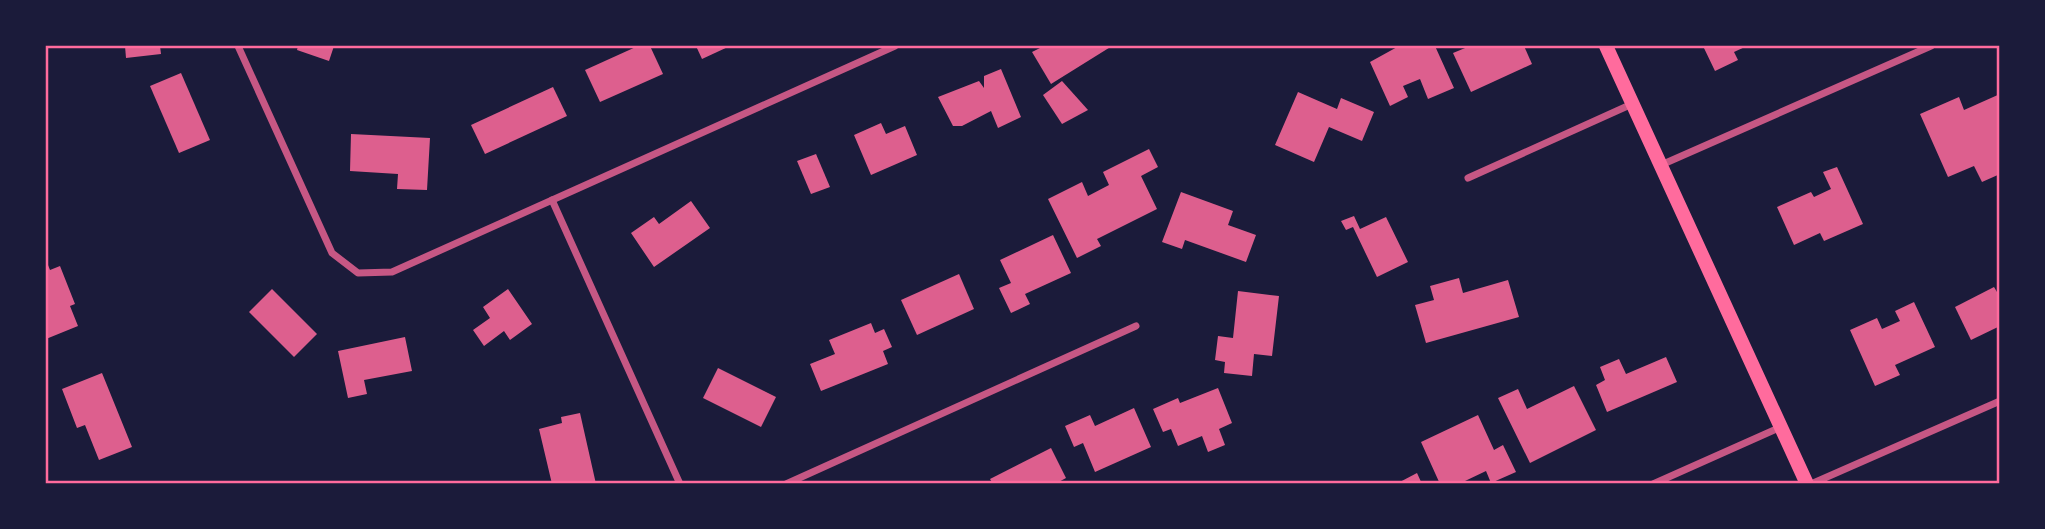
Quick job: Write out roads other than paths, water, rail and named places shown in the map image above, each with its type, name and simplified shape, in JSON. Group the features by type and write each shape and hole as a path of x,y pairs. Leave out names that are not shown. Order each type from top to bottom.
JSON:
{"main road":[{"path":"1606,46 1809,484"}],"street":[{"path":"238,46 332,253 358,273 391,272 895,46"},
{"path":"1661,166 1931,46"},
{"path":"1468,178 1633,104"},
{"path":"552,200 680,484"},
{"path":"786,484 1136,326"},
{"path":"1809,484 2000,401"},
{"path":"1653,484 1781,427"}]}
